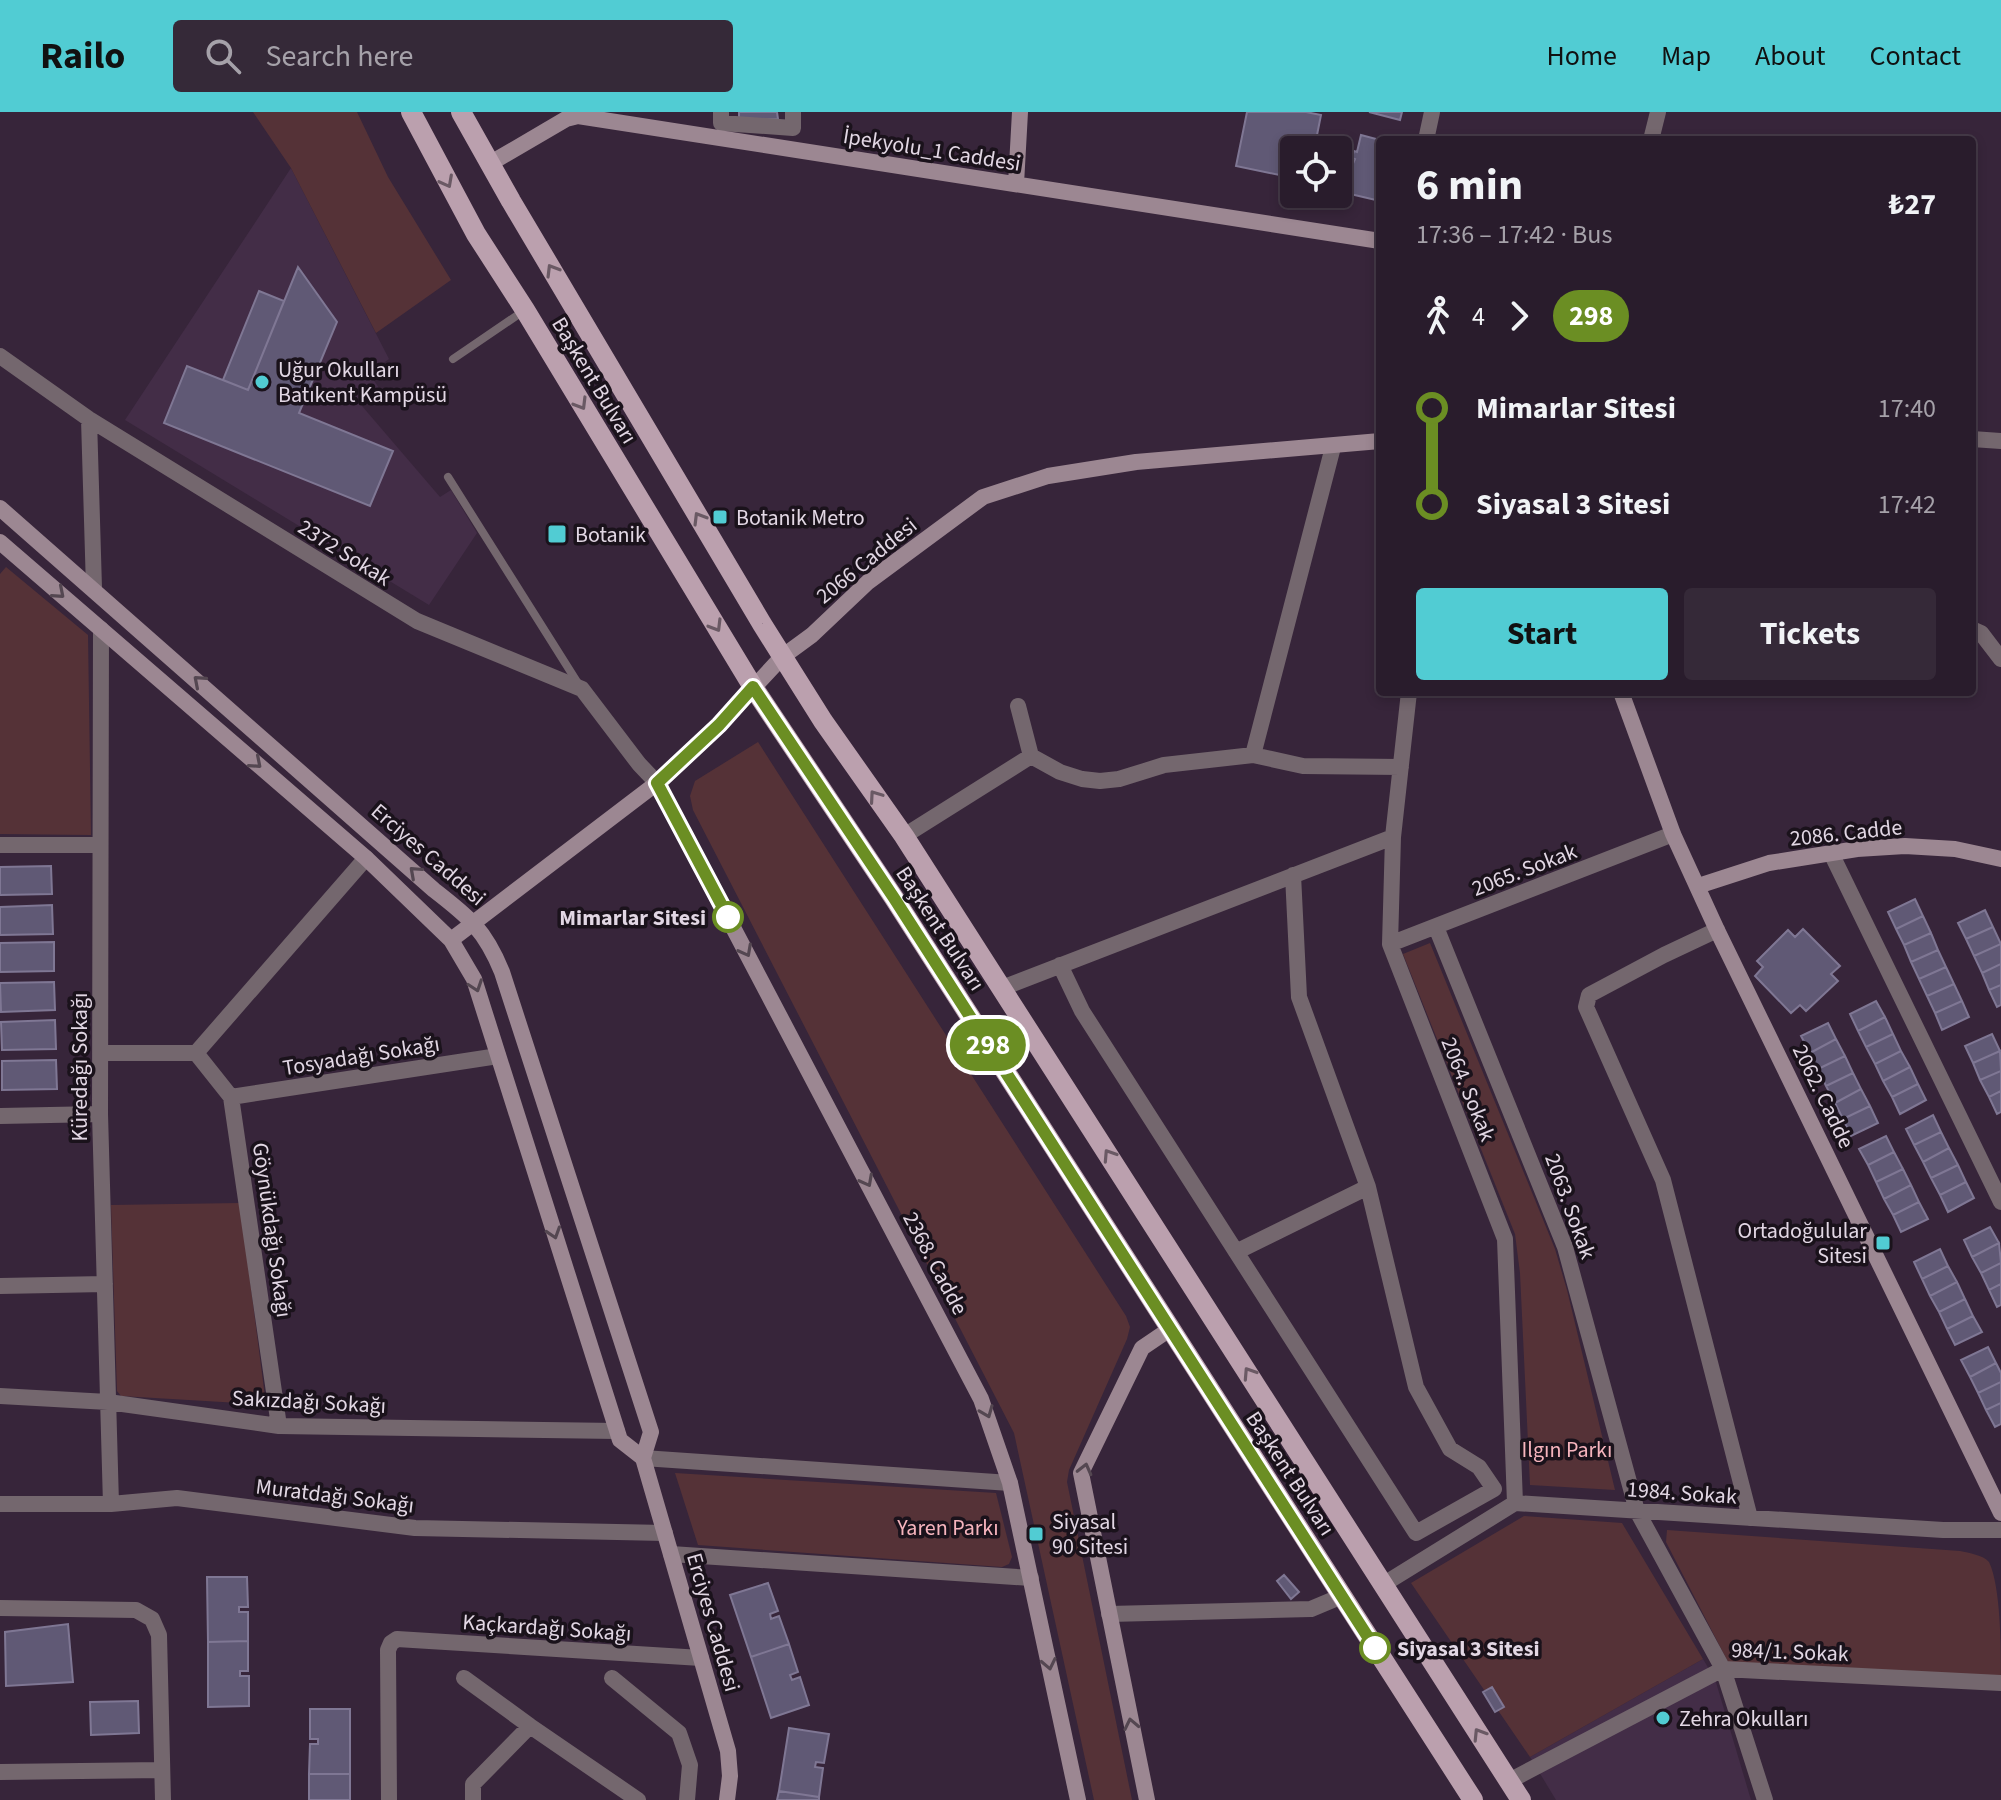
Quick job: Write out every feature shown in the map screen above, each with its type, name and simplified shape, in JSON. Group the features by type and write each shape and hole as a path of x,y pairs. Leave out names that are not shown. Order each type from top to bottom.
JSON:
{"main road":[{"name":"Başkent Bulvarı","path":"411,112 480,243 525,310 753,687 894,898 1473,1800"},
{"name":"Başkent Bulvarı","path":"461,112 782,657 904,836 1521,1800"}],"street":[{"path":"721,112 721,123 793,128 793,112"},
{"path":"1016,184 1020,112"},
{"path":"1427,136 1432,112"},
{"path":"1652,136 1658,112"},
{"name":"İpekyolu_1 Caddesi","path":"489,164 566,119 578,116 1376,240"},
{"name":"2372 Sokak","path":"0,356 89,419 417,621 582,689"},
{"path":"89,419 94,588"},
{"path":"1976,439 2001,441"},
{"name":"2066 Caddesi","path":"451,940 657,783 719,725 782,657 812,635 868,582 983,497 1048,476 1136,462 1376,442"},
{"path":"1253,755 1333,447"},
{"name":"Erciyes Caddesi","path":"0,508 474,922 492,949 651,1432 643,1458 728,1751 730,1776 727,1800"},
{"name":"Erciyes Caddesi","path":"0,542 366,858 451,940 474,979 620,1440 643,1458"},
{"name":"Küredağı Sokağı","path":"101,629 100,1114 111,1504"},
{"path":"1976,631 2001,659"},
{"path":"582,689 657,783"},
{"name":"2064. Sokak","path":"1409,696 1393,837 1390,944 1505,1239 1515,1503"},
{"name":"2062. Cadde","path":"1622,696 1673,834 1717,930 2001,1513"},
{"path":"1018,706 1031,756 1060,772 1082,779 1119,779 1164,765 1253,755 1303,766 1401,767"},
{"path":"904,836 1031,756"},
{"name":"2368. Cadde","path":"657,783 965,1366 992,1425 1010,1483 1078,1800"},
{"name":"2065. Sokak","path":"1390,944 1673,834"},
{"path":"1002,988 1393,837"},
{"path":"0,845 100,845"},
{"name":"2086. Cadde","path":"1698,886 1769,863 1905,846 1955,849 2001,859"},
{"path":"1831,853 1996,1178 2001,1202"},
{"path":"100,1053 196,1053 366,858"},
{"path":"1060,965 1082,1011 1416,1533 1494,1489 1479,1467 1450,1449 1416,1387 1368,1187 1299,997 1293,875"},
{"name":"2063. Sokak","path":"1436,927 1565,1247 1637,1511 1723,1669 1765,1800"},
{"path":"1717,930 1589,995 1586,1007 1663,1180 1750,1518"},
{"path":"196,1053 231,1097"},
{"name":"Tosyadağı Sokağı","path":"231,1097 498,1056"},
{"name":"Göynükdağı Sokağı","path":"231,1097 279,1426"},
{"path":"0,1116 100,1114"},
{"path":"1236,1252 1368,1187"},
{"path":"0,1286 105,1284"},
{"path":"1147,1800 1081,1473 1142,1348 1170,1329"},
{"name":"Sakızdağı Sokağı","path":"0,1396 108,1402 279,1426 617,1431"},
{"path":"643,1458 1010,1483"},
{"name":"Muratdağı Sokağı","path":"0,1504 111,1504 177,1498 415,1528 665,1533"},
{"path":"1384,1584 1515,1503"},
{"name":"1984. Sokak","path":"1515,1503 1943,1530 2001,1530"},
{"path":"671,1554 1031,1578"},
{"path":"1109,1614 1311,1609 1342,1596"},
{"path":"0,1608 136,1610 152,1619 159,1635 163,1800"},
{"name":"Kaçkardağı Sokağı","path":"389,1800 388,1650 397,1639 701,1658"},
{"name":"984/1. Sokak","path":"1509,1781 1723,1669 2001,1683"},
{"path":"464,1678 628,1797"},
{"path":"612,1678 679,1733 690,1765 687,1800"},
{"path":"473,1800 473,1784 530,1726"},
{"path":"0,1772 162,1770"}],"lane":[{"path":"453,359 525,310"},
{"path":"448,477 582,689"}],"shaded area":[{"name":"Uğur Okulları Batıkent Kampüsü","path":"291,168 389,359 369,373 381,391 362,406 440,497 451,490 477,533 429,605 125,420"},
{"name":"Zehra Okulları","path":"1703,1659 1715,1679 1751,1800 1556,1800 1530,1757"}],"green space":[{"path":"253,112 357,112 388,177 451,280 376,333 291,168"},
{"path":"6,567 88,635 91,835 0,834 0,574"},
{"path":"758,742 1126,1316 1130,1327 1069,1470 1067,1482 1132,1800 1094,1800 1014,1433 693,810 690,796 695,781"},
{"name":"Ilgın Parkı","path":"1430,943 1555,1249 1615,1490 1530,1485 1520,1273 1515,1234 1403,954"},
{"path":"240,1203 265,1397 262,1402 121,1396 117,1391 111,1205"},
{"name":"Yaren Parkı","path":"675,1473 996,1493 1012,1557 1009,1564 1002,1567 698,1545"},
{"path":"1524,1516 1622,1523 1703,1659 1530,1757 1411,1583"},
{"path":"1667,1530 1960,1551 1980,1556 1989,1562 1996,1587 2001,1680 1728,1662 1666,1542"}],"building":[{"path":"739,112 777,112 778,119 739,120"},
{"path":"1247,112 1321,115 1317,136 1280,136 1280,175 1236,166"},
{"path":"1369,112 1402,112 1400,120"},
{"path":"1361,135 1376,139 1376,200 1352,194 1354,151 1357,152"},
{"path":"298,267 337,322 299,413 393,451 370,506 164,423 187,366 248,390"},
{"path":"259,291 284,301 248,390 223,380"},
{"path":"51,866 52,894 0,895 0,867"},
{"path":"1915,899 1923,916 1896,929 1888,912"},
{"path":"52,905 53,934 0,935 0,907"},
{"path":"1985,910 1993,927 1966,939 1958,923"},
{"path":"1923,916 1931,933 1904,945 1896,929"},
{"path":"1993,927 2001,944 1974,956 1966,939"},
{"path":"1803,929 1840,966 1831,974 1838,981 1806,1011 1800,1005 1791,1013 1755,976 1763,967 1757,961 1788,930 1795,937"},
{"path":"1931,933 1938,950 1911,962 1904,945"},
{"path":"54,942 54,971 0,972 0,943"},
{"path":"2001,944 2001,964 1982,973 1974,956"},
{"path":"1938,950 1946,967 1919,979 1911,962"},
{"path":"2001,964 2001,985 1989,990 1982,973"},
{"path":"1946,967 1954,984 1927,996 1919,979"},
{"path":"54,982 55,1010 1,1012 0,983"},
{"path":"1954,984 1962,1001 1935,1013 1927,996"},
{"path":"2001,985 2001,1005 1997,1007 1989,990"},
{"path":"1876,1001 1885,1017 1858,1031 1850,1014"},
{"path":"1962,1001 1969,1017 1942,1030 1935,1013"},
{"path":"1885,1017 1893,1034 1866,1047 1858,1031"},
{"path":"55,1020 56,1049 2,1050 1,1022"},
{"path":"1828,1023 1836,1039 1810,1053 1801,1036"},
{"path":"1893,1034 1901,1051 1875,1064 1866,1047"},
{"path":"1992,1034 2000,1051 1973,1063 1965,1046"},
{"path":"1836,1039 1845,1056 1818,1069 1810,1053"},
{"path":"1901,1051 1910,1067 1883,1081 1875,1064"},
{"path":"2000,1051 2001,1071 1980,1080 1973,1063"},
{"path":"1845,1056 1853,1073 1826,1086 1818,1069"},
{"path":"56,1060 57,1089 2,1090 2,1061"},
{"path":"1910,1067 1918,1084 1892,1097 1883,1081"},
{"path":"2001,1071 2001,1091 1989,1097 1980,1080"},
{"path":"1853,1073 1861,1089 1835,1103 1826,1086"},
{"path":"1918,1084 1926,1100 1900,1114 1892,1097"},
{"path":"1861,1089 1870,1106 1843,1119 1835,1103"},
{"path":"2001,1091 2001,1112 1997,1114 1989,1097"},
{"path":"1870,1106 1878,1123 1851,1136 1843,1119"},
{"path":"1933,1115 1941,1132 1914,1145 1906,1129"},
{"path":"1941,1132 1949,1148 1923,1162 1914,1145"},
{"path":"1886,1136 1894,1152 1868,1165 1859,1149"},
{"path":"1949,1148 1958,1165 1931,1178 1923,1162"},
{"path":"1894,1152 1903,1169 1876,1182 1868,1165"},
{"path":"1958,1165 1966,1182 1940,1195 1931,1178"},
{"path":"1903,1169 1911,1185 1884,1199 1876,1182"},
{"path":"1966,1182 1974,1198 1948,1212 1940,1195"},
{"path":"1911,1185 1919,1202 1893,1215 1884,1199"},
{"path":"1919,1202 1928,1219 1901,1232 1893,1215"},
{"path":"1990,1227 1999,1243 1972,1257 1964,1240"},
{"path":"1999,1243 2001,1263 1981,1273 1972,1257"},
{"path":"1940,1249 1948,1266 1922,1279 1914,1262"},
{"path":"2001,1263 2001,1284 1989,1290 1981,1273"},
{"path":"1948,1266 1957,1282 1930,1296 1922,1279"},
{"path":"1957,1282 1965,1299 1939,1312 1930,1296"},
{"path":"2001,1284 2001,1305 1997,1307 1989,1290"},
{"path":"1965,1299 1973,1316 1947,1329 1939,1312"},
{"path":"1973,1316 1982,1332 1955,1345 1947,1329"},
{"path":"1988,1347 1996,1363 1970,1377 1961,1360"},
{"path":"1996,1363 2001,1382 1978,1393 1970,1377"},
{"path":"2001,1382 2001,1403 1986,1410 1978,1393"},
{"path":"2001,1403 2001,1424 1995,1427 1986,1410"},
{"path":"1284,1575 1299,1592 1291,1599 1277,1581"},
{"path":"207,1577 247,1577 248,1607 239,1607 239,1612 248,1612 248,1641 208,1642"},
{"path":"768,1583 778,1611 770,1614 771,1619 779,1616 789,1644 751,1657 730,1595"},
{"path":"68,1624 73,1682 6,1686 5,1632"},
{"path":"248,1641 248,1671 240,1671 240,1676 249,1676 249,1706 208,1707 208,1642"},
{"path":"789,1644 798,1672 790,1675 792,1680 800,1677 809,1705 771,1718 751,1657"},
{"path":"1492,1687 1504,1707 1495,1712 1483,1692"},
{"path":"138,1701 139,1733 91,1735 90,1702"},
{"path":"310,1709 350,1709 350,1774 309,1774 310,1744 318,1744 318,1739 310,1739"},
{"path":"789,1728 829,1734 824,1763 816,1762 815,1767 823,1768 819,1797 779,1791"},
{"path":"309,1774 350,1774 350,1800 309,1800"},
{"path":"779,1791 819,1797 819,1800 777,1800"}],"bus line":[{"name":"298","path":"728,917 657,783 719,725 753,687 894,898 1375,1648"}],"place":[{"name":"Uğur Okulları Batıkent Kampüsü","path":"262,382"},
{"name":"Botanik Metro","path":"720,517"},
{"name":"Botanik","path":"557,534"},
{"name":"Mimarlar Sitesi","path":"728,917"},
{"name":"Ortadoğulular Sitesi","path":"1883,1243"},
{"name":"Siyasal 90 Sitesi","path":"1036,1534"},
{"name":"Siyasal 3 Sitesi","path":"1375,1648"},
{"name":"Zehra Okulları","path":"1663,1718"}]}
